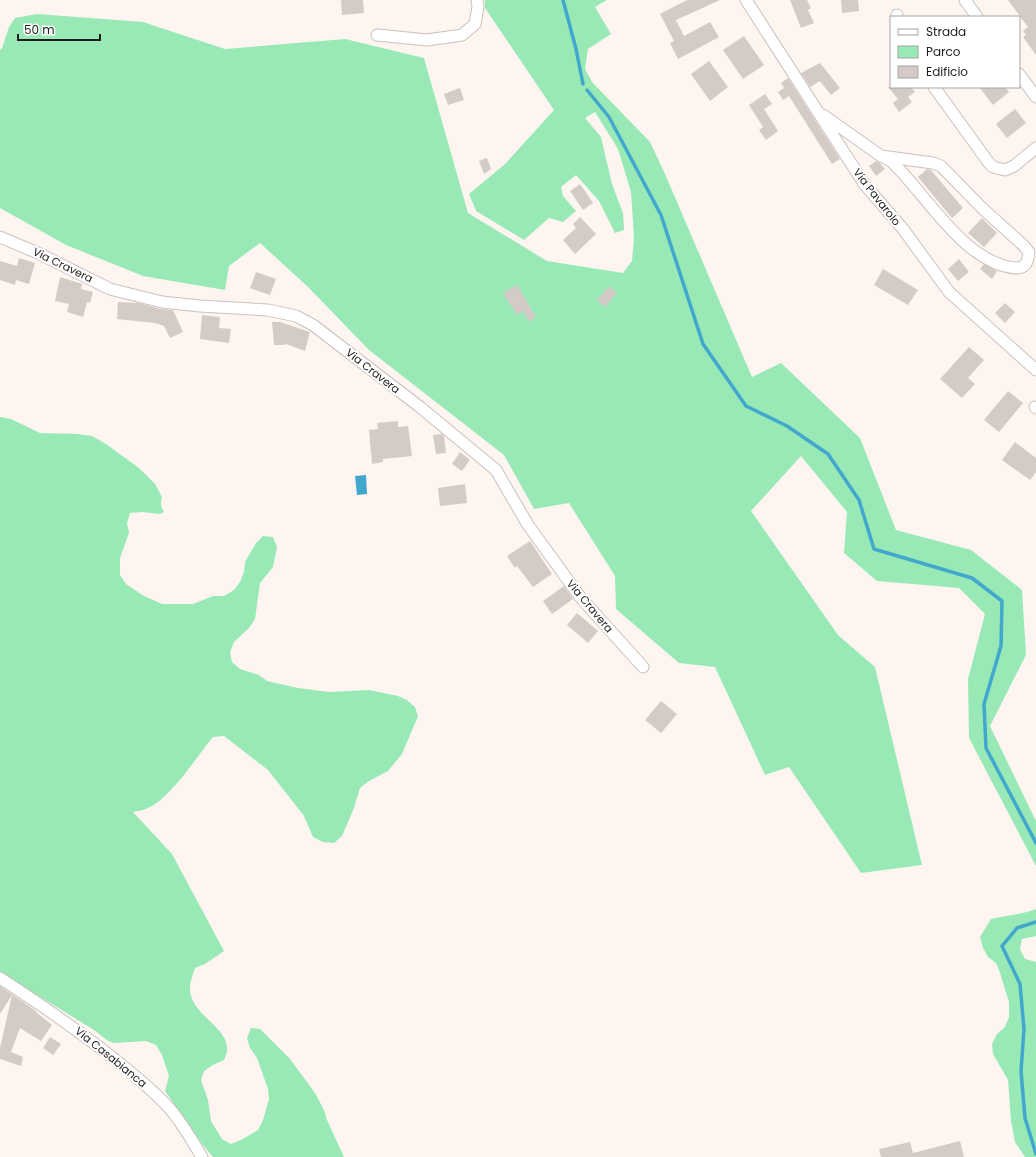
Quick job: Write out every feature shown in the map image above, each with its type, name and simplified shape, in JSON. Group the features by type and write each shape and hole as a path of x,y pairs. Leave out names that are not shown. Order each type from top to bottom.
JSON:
{"street":[{"path":"377,35 427,40 462,35 474,24 478,7 477,0"},
{"name":"Via Pavarolo","path":"746,0 865,185 903,229 949,292 1036,370"},
{"path":"965,0 976,16"},
{"path":"1020,75 1036,97"},
{"path":"935,88 993,167 1005,170 1014,166 1036,148"},
{"path":"819,113 881,156 891,161 932,209 975,250 998,264 1019,268 1025,266 1028,260 1029,252 982,208 941,166 933,163 881,156"},
{"name":"Via Cravera","path":"0,236 110,289 162,302 268,310 296,316 313,325 420,407 496,470 528,525 581,598 643,667"},
{"name":"Via Casabianca","path":"0,978 98,1045 147,1086 170,1108 184,1125 202,1157"}],"green space":[{"path":"485,0 607,0 595,7 611,34 588,49 585,69 592,82 650,142 752,377 781,363 860,438 896,530 971,550 1022,590 1026,655 990,726 1036,821 1036,866 969,738 968,679 985,614 959,588 877,581 844,553 847,512 801,456 751,511 838,635 875,667 922,865 861,873 789,767 765,775 715,667 679,663 616,609 615,576 569,503 534,509 504,455 369,350 308,287 260,243 229,266 225,290 143,276 66,245 0,208 0,50 9,27 15,18 37,14 143,22 225,49 345,39 424,58 468,213 547,261 623,273 632,261 634,238 631,192 618,149 595,112 585,118 601,137 612,184 623,213 624,230 615,233 599,201 576,175 561,187 563,196 576,211 563,222 549,218 524,240 476,211 469,194 505,164 554,110 485,8"},
{"path":"0,417 11,419 40,433 92,436 106,444 139,468 155,484 162,497 161,505 164,512 160,514 142,512 130,513 127,523 129,533 120,558 120,575 126,584 144,596 162,604 193,604 213,596 224,596 234,590 240,582 244,572 245,562 256,543 263,536 273,537 277,547 273,567 260,583 255,619 249,628 234,642 230,652 232,662 240,669 259,675 267,681 298,688 329,692 369,690 398,696 407,700 415,707 418,716 402,754 388,771 369,781 360,788 354,808 342,836 334,843 323,842 313,837 304,816 268,770 224,736 213,737 183,776 157,803 146,809 133,812 172,854 224,951 205,964 195,968 190,989 196,1006 217,1028 227,1043 227,1052 224,1060 204,1071 201,1080 208,1100 211,1121 222,1139 231,1144 241,1140 258,1130 263,1120 269,1099 268,1089 257,1058 250,1048 247,1038 251,1028 260,1029 290,1059 315,1093 344,1157 213,1157 202,1144 165,1091 169,1076 162,1055 156,1045 146,1041 114,1043 108,1041 94,1030 0,972"},
{"path":"1036,909 1036,936 1022,939 1020,949 1025,959 1036,962 1036,1157 1025,1157 1015,1142 1011,1121 1008,1080 993,1054 992,1044 997,1034 1005,1027 1009,1017 1009,1002 996,963 988,957 983,948 980,937 991,919 1025,913"}],"water":[{"path":"366,475 367,494 357,495 355,476"}],"building":[{"path":"341,0 363,0 364,13 342,15"},
{"path":"687,0 720,0 676,20 684,36 710,22 719,37 678,59 670,43 674,41 660,14"},
{"path":"790,0 807,0 811,8 808,10 814,23 801,28"},
{"path":"841,0 858,0 859,11 842,13"},
{"path":"1008,0 1036,0 1036,55 1023,37 1026,35 1023,31 1028,27"},
{"path":"744,36 764,65 743,79 723,50"},
{"path":"709,61 728,87 710,101 691,74"},
{"path":"820,63 840,88 831,95 820,81 810,87 801,73"},
{"path":"788,78 840,159 832,164 789,96 783,100 778,92 784,88 781,83"},
{"path":"888,87 912,88 915,92 908,97 912,102 899,112 893,103 898,99"},
{"path":"460,88 464,100 448,105 444,94"},
{"path":"980,88 1006,88 1009,92 993,105"},
{"path":"765,94 772,104 764,109 778,131 766,140 759,130 763,127 749,105"},
{"path":"1015,109 1026,123 1007,138 996,124"},
{"path":"487,158 491,169 484,174 479,161"},
{"path":"876,161 885,169 876,176 869,166"},
{"path":"927,169 931,170 963,208 952,218 918,177"},
{"path":"580,184 593,203 583,210 570,191"},
{"path":"580,217 596,234 575,254 563,240 576,228 573,224"},
{"path":"982,218 997,233 984,247 968,233"},
{"path":"19,258 35,263 29,284 16,280 15,285 0,280 0,261 17,266"},
{"path":"959,259 969,272 958,281 948,269"},
{"path":"984,264 997,271 992,279 980,269"},
{"path":"883,269 918,290 908,305 874,285"},
{"path":"256,272 276,279 270,295 250,288"},
{"path":"60,277 82,284 81,289 93,292 90,303 87,302 83,317 67,312 69,304 55,301"},
{"path":"517,285 536,317 529,322 523,311 517,315 503,293"},
{"path":"609,286 617,293 605,307 597,300"},
{"path":"118,302 139,303 160,309 173,310 183,332 170,338 164,326 155,323 117,319"},
{"path":"1005,303 1015,312 1005,323 995,313"},
{"path":"202,315 220,317 219,328 231,329 229,343 200,339"},
{"path":"272,322 280,322 310,332 305,351 286,344 274,345"},
{"path":"969,347 984,360 968,378 975,384 962,398 940,379"},
{"path":"1008,391 1023,403 999,432 984,420"},
{"path":"398,421 398,427 408,426 412,456 383,459 383,462 372,464 369,430 378,429 377,423"},
{"path":"442,434 444,436 446,453 436,454 433,435"},
{"path":"1015,442 1036,458 1036,472 1030,480 1002,460"},
{"path":"460,452 470,460 462,471 452,464"},
{"path":"465,484 467,503 440,506 438,488"},
{"path":"530,541 552,574 533,587 517,566 515,568 507,556"},
{"path":"564,586 573,599 552,614 543,601"},
{"path":"577,613 598,631 588,643 567,625"},
{"path":"661,701 677,714 661,733 645,720"},
{"path":"0,986 36,1011 52,1025 41,1041 20,1028 11,1052 23,1057 21,1066 0,1059 0,1048 12,995 0,1014"},
{"path":"50,1037 61,1044 53,1055 43,1048"},
{"path":"960,1141 964,1157 881,1157 879,1149 910,1142 913,1153"}],"waterway":[{"path":"563,0 576,49 583,84"},
{"path":"587,90 609,117 661,215 703,344 746,406 787,426 828,454 859,500 874,549 972,578 1002,601 1001,646 984,704 986,748 1036,843"},
{"path":"1036,922 1017,928 1002,946 1020,984 1024,1029 1021,1071 1025,1118 1036,1154"}]}
